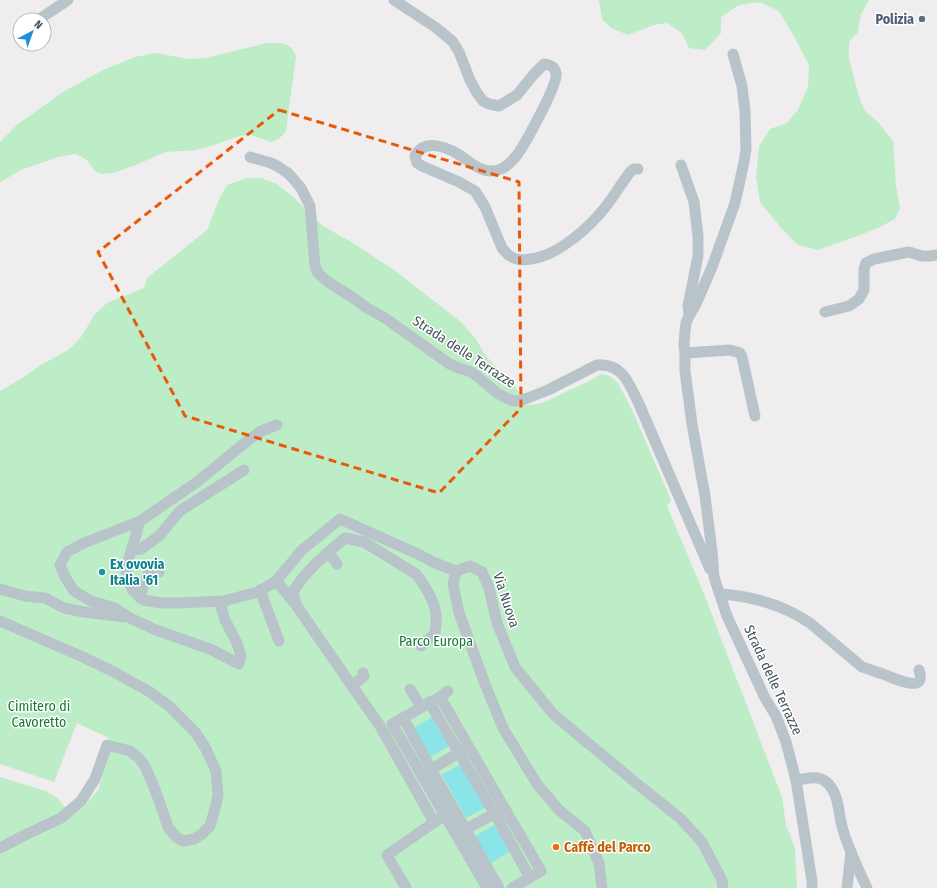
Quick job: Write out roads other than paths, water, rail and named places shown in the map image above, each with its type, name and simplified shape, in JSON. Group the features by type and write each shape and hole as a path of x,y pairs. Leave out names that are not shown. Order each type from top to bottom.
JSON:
{"street":[{"path":"50,12 68,0"},
{"path":"394,0 435,27 453,42 460,52 470,80 477,93 483,101 489,104 499,106 517,95 544,64 553,66 556,75 552,91 517,155 508,165 496,171 485,170 477,167 457,154 436,145 430,145 419,149 414,156 418,163 422,166 459,182 475,191 485,207 502,248 511,257 518,260 539,258 562,247 595,218 606,206 630,172 638,169"},
{"name":"Strada delle Terrazze","path":"714,577 711,544 685,371 684,331 689,316 696,304 712,267 735,203 744,162 746,149 745,111 740,80 733,54"},
{"name":"Strada delle Terrazze","path":"250,158 271,163 279,167 289,174 301,188 310,206 315,266 318,273 328,282 385,318 448,362 477,376 497,393 508,399 520,401 548,390 597,365 606,364 621,372 627,380 639,404 714,577 727,616 765,698 776,716 786,742 796,780 812,888"},
{"name":"Strada delle Terrazze","path":"680,165 694,202 698,236 698,256 688,306 689,316"},
{"path":"825,312 849,306 859,299 864,290 864,269 866,263 874,258 909,252 922,256 937,255"},
{"path":"685,353 730,350 740,353 755,416"},
{"path":"224,601 221,608 225,620 237,643 241,656 239,664 210,649 156,630 130,618 115,608 91,601 74,591 65,577 60,565 67,552 84,543 140,521 197,482 246,442 261,432 277,425"},
{"path":"132,550 141,549 153,541 180,511 244,470"},
{"path":"140,521 126,574 132,591 143,600 178,603 224,601 258,592 276,581 302,550 340,519 435,563 456,571 453,584 459,613 484,684 504,728 537,784 559,810 586,831 600,863 602,888"},
{"path":"296,605 294,592 299,582 303,576 328,552 345,538 364,542 416,574 422,581 432,599 436,616 435,634 421,646"},
{"path":"328,552 338,564"},
{"name":"Via Nuova","path":"456,571 470,566 482,572 489,588 497,623 515,667 553,714 680,818 702,842 722,880 723,888"},
{"path":"140,598 148,574 158,572"},
{"path":"276,581 296,605 380,726 434,822"},
{"path":"0,589 25,596 45,598 64,608 130,618"},
{"path":"260,590 279,641"},
{"path":"720,594 732,594 761,600 804,619 862,667 914,684 921,679 919,670"},
{"path":"0,621 116,673 150,692 169,706 196,733 206,749 216,771 218,795 210,826 194,839 183,841 176,837 168,827 156,792 145,766 139,758 130,751 107,745 96,779 81,801 61,818 0,848"},
{"path":"352,686 364,676 363,673"},
{"path":"410,689 464,750 505,808 541,871 517,887"},
{"path":"382,730 444,694 464,750 495,814 530,878"},
{"path":"403,718 445,814 461,832 487,888"},
{"path":"392,724 426,772 461,832 499,888"},
{"path":"426,772 464,750"},
{"path":"796,780 819,777 827,782 832,788 836,797 842,830 867,888"},
{"path":"461,832 505,808"},
{"path":"406,888 387,855 445,814"},
{"path":"847,888 851,852"}],"water":[{"path":"434,716 451,745 430,757 414,728"},
{"path":"461,764 486,807 466,818 442,775"},
{"path":"496,824 511,851 491,863 475,836"}],"place":[{"name":"Polizia","path":"922,19"},
{"name":"Ex ovovia Italia '61","path":"102,572"},
{"name":"Caffè del Parco","path":"556,847"}],"park label":[{"name":"Parco Europa","path":"436,641"},
{"name":"Cimitero di Cavoretto","path":"39,714"}]}
